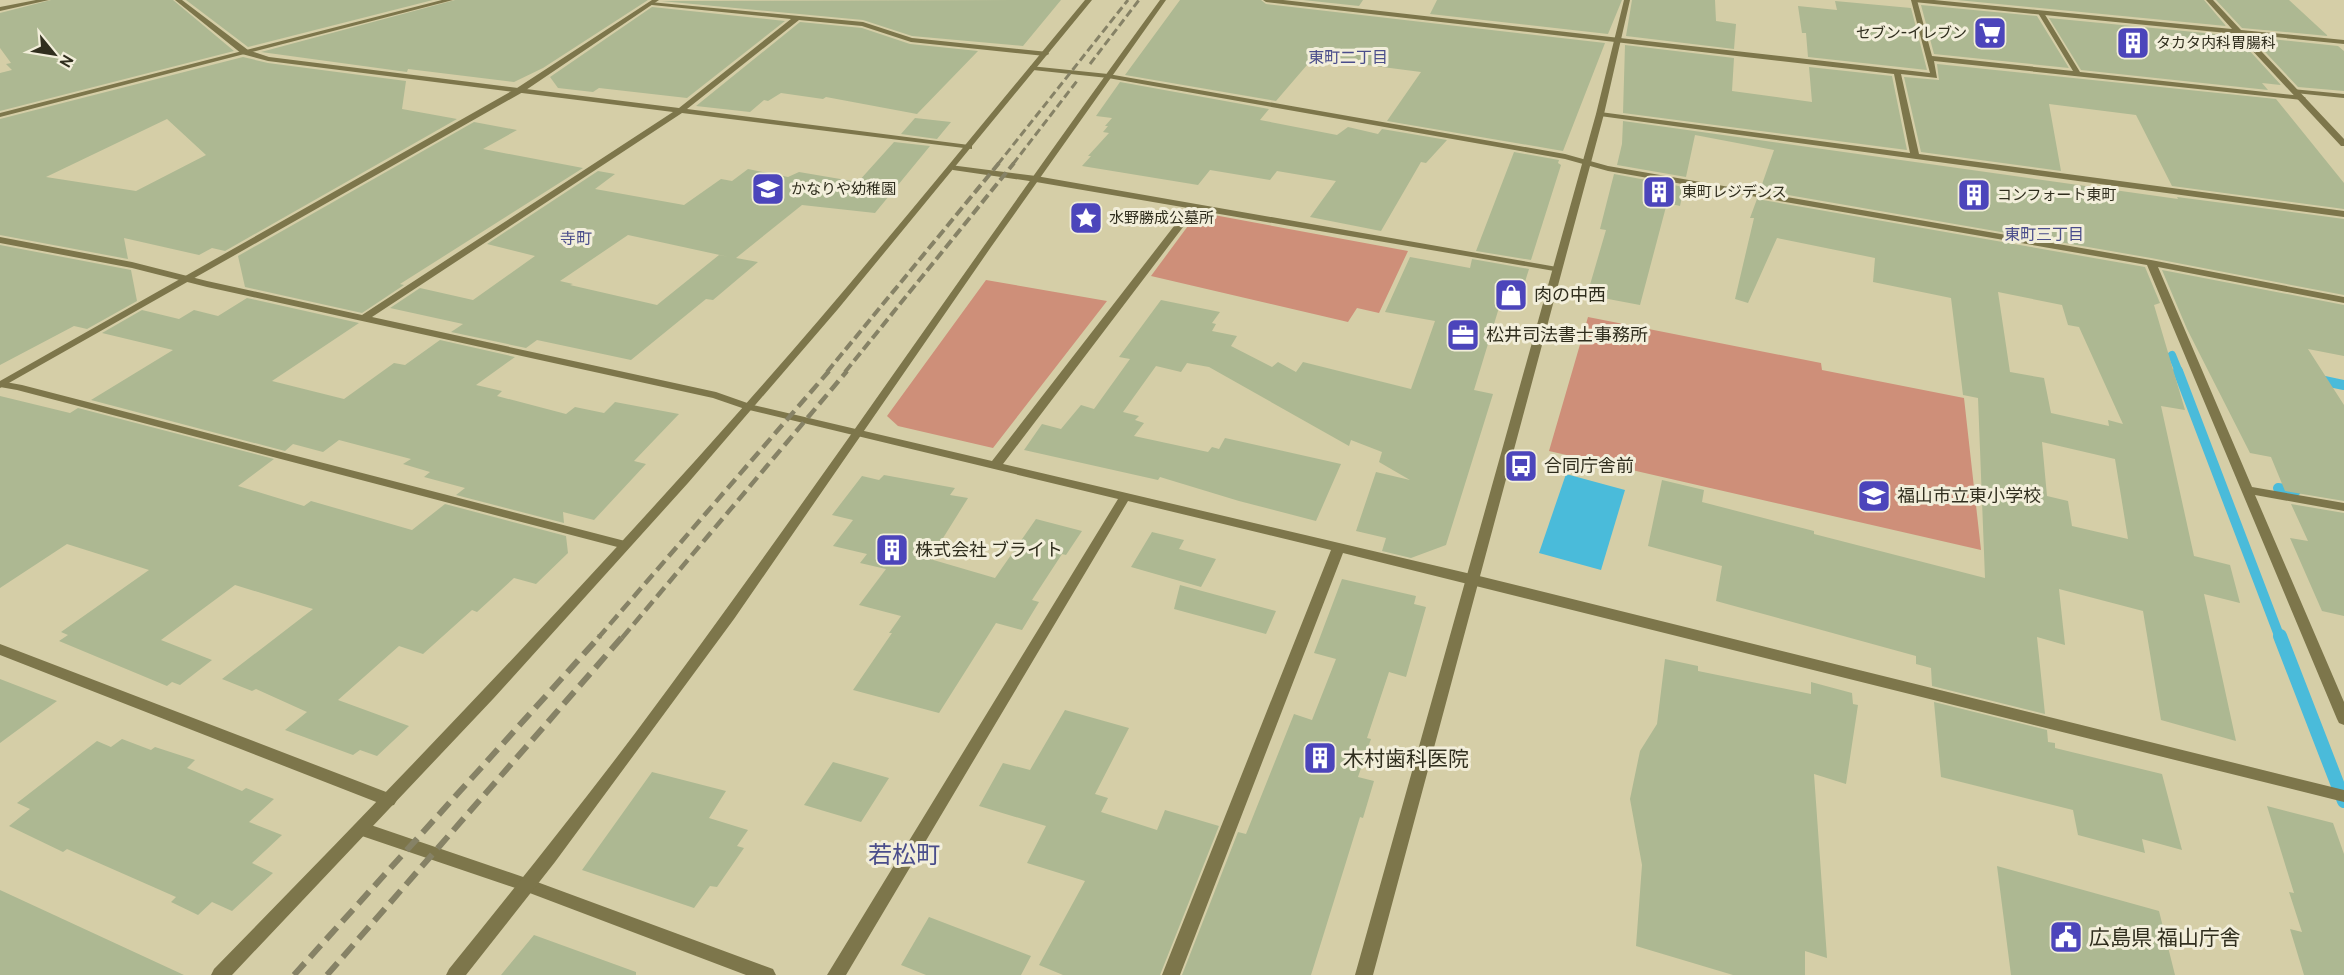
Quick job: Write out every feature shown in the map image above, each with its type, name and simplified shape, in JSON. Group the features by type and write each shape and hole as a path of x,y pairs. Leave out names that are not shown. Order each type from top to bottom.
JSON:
{"street":[{"path":"0,9 46,0"},
{"path":"178,0 245,52 268,59 969,147"},
{"path":"0,115 450,0"},
{"path":"220,975 362,829 625,545 749,407 969,147 1089,0"},
{"path":"455,975 529,886 594,801 859,433 1107,76 1164,0"},
{"path":"1266,0 1934,76 1914,0 2344,42"},
{"path":"1364,975 1600,114 1627,0"},
{"path":"2209,0 2344,144"},
{"path":"0,384 520,90 654,1 863,24 911,40 1045,54"},
{"path":"2042,13 2078,74"},
{"path":"364,318 680,111 798,17"},
{"path":"1929,58 2302,98"},
{"path":"1033,68 1107,76 2151,263 2344,300"},
{"path":"1897,72 1915,156"},
{"path":"2295,91 2344,97"},
{"path":"1600,114 2344,214"},
{"path":"953,166 1036,178 1557,270"},
{"path":"995,466 1194,206"},
{"path":"0,240 132,265 207,284 716,395 749,407 1471,579 2344,796"},
{"path":"2151,263 2344,719"},
{"path":"0,384 625,545"},
{"path":"2247,490 2344,507"},
{"path":"836,975 1125,497"},
{"path":"1171,975 1338,548"},
{"path":"0,649 389,800"},
{"path":"362,829 529,886 767,975"}],"shaded area":[{"path":"1203,213 1408,251 1379,313 1357,308 1348,322 1151,276 1196,215"},
{"path":"986,280 1107,301 993,448 898,426 887,416"},
{"path":"1588,317 1821,363 1822,370 1964,398 1981,550 1549,451"}],"water":[{"path":"1566,474 1625,490 1601,570 1539,553"}],"building":[{"path":"51,0 173,0 234,51 0,111 0,73 12,70 6,64 11,63 0,48 0,13"},
{"path":"186,0 433,0 248,47"},
{"path":"455,0 648,0 543,68 514,82 408,69 407,72 261,52"},
{"path":"1061,0 1023,46 912,36 863,20 661,1"},
{"path":"1180,0 1261,0 1266,4 1605,43 1563,151 1387,121 1421,72 1313,58 1276,101 1125,75"},
{"path":"1303,0 1363,0 1359,6"},
{"path":"1437,0 1622,0 1608,34 1430,14"},
{"path":"1632,0 1715,0 1716,21 1736,24 1734,49 1626,36"},
{"path":"1957,0 2204,0 2226,26"},
{"path":"2216,0 2289,0 2328,36 2242,28"},
{"path":"1835,1 1911,8 1927,70 1808,57 1806,33 1802,33 1798,6 1837,10"},
{"path":"1921,5 2037,16 2069,68 1934,54"},
{"path":"652,7 785,21 687,98 599,88 593,92 558,88 550,77"},
{"path":"2049,18 2236,36 2281,85 2262,83 2268,90 2081,70"},
{"path":"800,22 862,28 910,44 978,51 917,114 826,97 823,99 781,93 768,101 764,100 750,112 696,106"},
{"path":"2251,37 2338,46 2344,51 2344,91 2298,87"},
{"path":"1625,45 1734,58 1732,91 1812,102 1809,67 1892,76 1907,150 1623,113"},
{"path":"243,57 268,63 406,81 402,109 457,119 225,251 212,248 199,255 124,238 128,259 0,235 0,119","holes":["167,119 206,155 136,191 46,177"]},
{"path":"1937,64 2276,99 2344,183 2344,209 2172,186 2136,115 2049,104 2061,171 1921,152 1904,77 1939,80"},
{"path":"1120,82 1269,109 1260,120 1337,135 1348,127 1378,134 1382,129 1447,140 1426,163 1421,162 1381,231 1310,217 1336,181 1277,171 1270,180 1210,170 1198,185 1082,166 1109,133 1103,132 1112,118 1096,116"},
{"path":"915,118 951,122 937,139 901,134"},
{"path":"1623,121 2178,199 2177,197 2344,219 2344,295 2151,258 1760,190 1774,150 1695,135 1686,177 1617,165 1622,144"},
{"path":"474,122 517,130 483,149 583,168 400,284 404,285 362,313 245,287 238,256"},
{"path":"894,142 930,146 875,213 802,205 736,258 758,262 713,300 706,299 631,360 537,340 526,348 451,332 463,324 390,308 420,288 473,300 535,256 487,244 598,171 615,174 595,189 684,205 721,179 732,181 748,169 788,177 799,172 858,182","holes":["628,235 729,257 719,255 657,305 560,281"]},
{"path":"1514,152 1559,160 1558,163 1561,165 1531,260 1476,251"},
{"path":"1614,174 1684,187 1680,206 1667,203 1640,305 1587,295 1606,230 1600,229"},
{"path":"1757,199 2145,267 2160,303 2154,305 2185,410 2161,406 2194,556 2230,565 2240,603 2204,594 2236,741 2161,720 2143,611 2059,589 2065,645 2037,637 2045,714 1932,686 1931,668 1916,664 1916,656 1716,601 1722,566 1648,546 1662,480 1704,490 1702,502 1814,531 1814,534 1985,578 1978,398 1963,395 1951,298 1873,282 1875,258 1777,238 1748,303 1735,299 1754,218 1750,218","holes":["1998,292 2062,305 2068,325 2079,327 2123,424 2108,420 2109,426 2051,413 2044,378 2010,372","2042,442 2115,459 2128,539 2072,526 2068,501 2047,496"]},
{"path":"0,245 131,270 137,301 87,329 74,326 0,365"},
{"path":"1410,257 1470,268 1472,259 1529,269 1518,304 1501,301 1474,390 1493,394 1446,545 1411,558 1382,551 1386,538 1356,531 1376,472 1410,480 1379,462 1382,452 1351,440 1349,446 1209,367 1187,363 1181,372 1156,366 1123,412 1139,416 1135,420 1144,423 1134,436 1208,452 1212,447 1219,449 1225,438 1341,464 1316,521 1160,477 1158,480 1024,450 1042,424 1061,429 1081,405 1094,409 1130,359 1119,357 1161,300 1220,312 1212,323 1216,324 1212,331 1237,336 1231,346 1272,367 1278,362 1296,372 1303,362 1411,389 1435,321 1385,312"},
{"path":"2162,270 2344,305 2344,356 2308,349 2344,405 2344,501 2285,491 2271,457 2250,453 2187,329"},
{"path":"247,298 359,323 272,381 344,399 394,363 405,365 440,340 515,357 476,385 502,391 497,396 566,414 575,407 604,413 615,402 679,414 634,461 646,464 594,520 563,512 564,523 456,495 465,488 424,477 430,472 403,464 411,459 339,440 323,452 293,444 285,451 91,400 173,350 102,333 142,310 179,319 194,310 218,316"},
{"path":"0,396 70,413 78,408 274,459 238,486 304,506 311,501 412,530 445,504 566,536 568,553 536,584 514,578 477,612 472,610 423,654 399,646 338,700 409,726 377,756 360,750 353,755 285,730 307,712 256,689 252,691 222,679 313,609 235,585 161,640 212,660 180,685 172,682 167,686 59,641 68,635 61,632 149,570 67,544 0,588"},
{"path":"884,475 955,488 950,495 968,498 930,559 995,578 1036,519 1082,531 1066,555 1062,554 1032,600 1039,602 1022,630 996,623 939,713 853,690 901,616 859,605 886,569 860,563 867,554 833,546 853,520 832,515 862,476 879,480"},
{"path":"2291,504 2344,513 2344,616 2322,611 2290,538 2308,541"},
{"path":"1152,532 1184,540 1179,549 1216,559 1201,587 1131,567"},
{"path":"1342,579 1416,596 1414,604 1426,607 1406,677 1389,672 1367,738 1371,739 1358,777 1374,781 1363,818 1360,817 1311,975 1182,975 1238,832 1246,834 1294,714 1312,720 1336,659 1314,653"},
{"path":"1180,585 1276,611 1266,634 1174,609"},
{"path":"1665,659 1698,666 1698,671 1811,694 1811,682 1852,693 1853,704 1858,705 1846,784 1814,774 1827,958 1805,951 1805,975 1733,975 1636,946 1642,865 1630,799 1640,751 1657,724"},
{"path":"0,679 57,701 0,743"},
{"path":"1934,702 2047,730 2048,742 2055,743 2055,748 2162,774 2182,850 2142,839 2145,853 2078,835 2073,810 1941,777"},
{"path":"1065,710 1129,728 1095,794 1108,798 1101,812 1157,830 1165,810 1219,826 1160,975 1063,975 1039,965 1085,881 1027,863 1046,826 979,806 1003,763 1030,770"},
{"path":"122,739 151,750 155,747 195,760 187,768 242,791 246,788 274,799 249,822 282,835 252,863 273,873 232,911 212,902 198,915 171,902 176,897 67,849 63,852 9,826 30,809 17,803 97,741 111,747"},
{"path":"833,762 889,778 861,822 804,805"},
{"path":"652,772 726,791 709,818 748,830 737,846 744,848 717,887 710,886 694,908 582,870"},
{"path":"2267,806 2333,823 2344,854 2344,975 2304,975 2290,929 2302,932 2289,892 2294,893"},
{"name":"広島県 福山庁舎","path":"1997,866 2159,911 2175,975 2011,975"},
{"path":"0,890 184,975 0,975"},
{"path":"929,917 1031,956 1021,975 926,975 901,965"},
{"path":"534,935 636,972 636,975 501,975"}],"waterway":[{"path":"2172,355 2179,372"},
{"path":"2178,371 2280,638"},
{"path":"2315,379 2344,385"},
{"path":"2278,488 2296,491"},
{"path":"2280,636 2344,801"}],"railway":[{"path":"998,164 1128,0"},
{"path":"1090,64 1139,0"},
{"path":"1013,164 1077,81"},
{"path":"827,372 999,163"},
{"path":"845,372 1014,163"},
{"path":"598,638 829,371"},
{"path":"622,638 847,371"},
{"path":"294,975 600,636"},
{"path":"327,975 623,636"}],"place":[{"name":"セブン-イレブン","path":"1990,33"},
{"name":"タカタ内科胃腸科","path":"2133,43"},
{"name":"かなりや幼稚園","path":"768,189"},
{"name":"東町レジデンス","path":"1659,192"},
{"name":"コンフォート東町","path":"1974,195"},
{"name":"水野勝成公墓所","path":"1086,218"},
{"name":"肉の中西","path":"1511,295"},
{"name":"松井司法書士事務所","path":"1463,335"},
{"name":"合同庁舎前","path":"1521,466"},
{"name":"福山市立東小学校","path":"1874,496"},
{"name":"株式会社 ブライト","path":"892,550"},
{"name":"木村歯科医院","path":"1320,758"},
{"name":"広島県 福山庁舎","path":"2066,937"}],"district":[{"name":"東町二丁目","path":"1348,57"},
{"name":"東町三丁目","path":"2044,234"},
{"name":"寺町","path":"576,238"},
{"name":"若松町","path":"904,854"}]}
